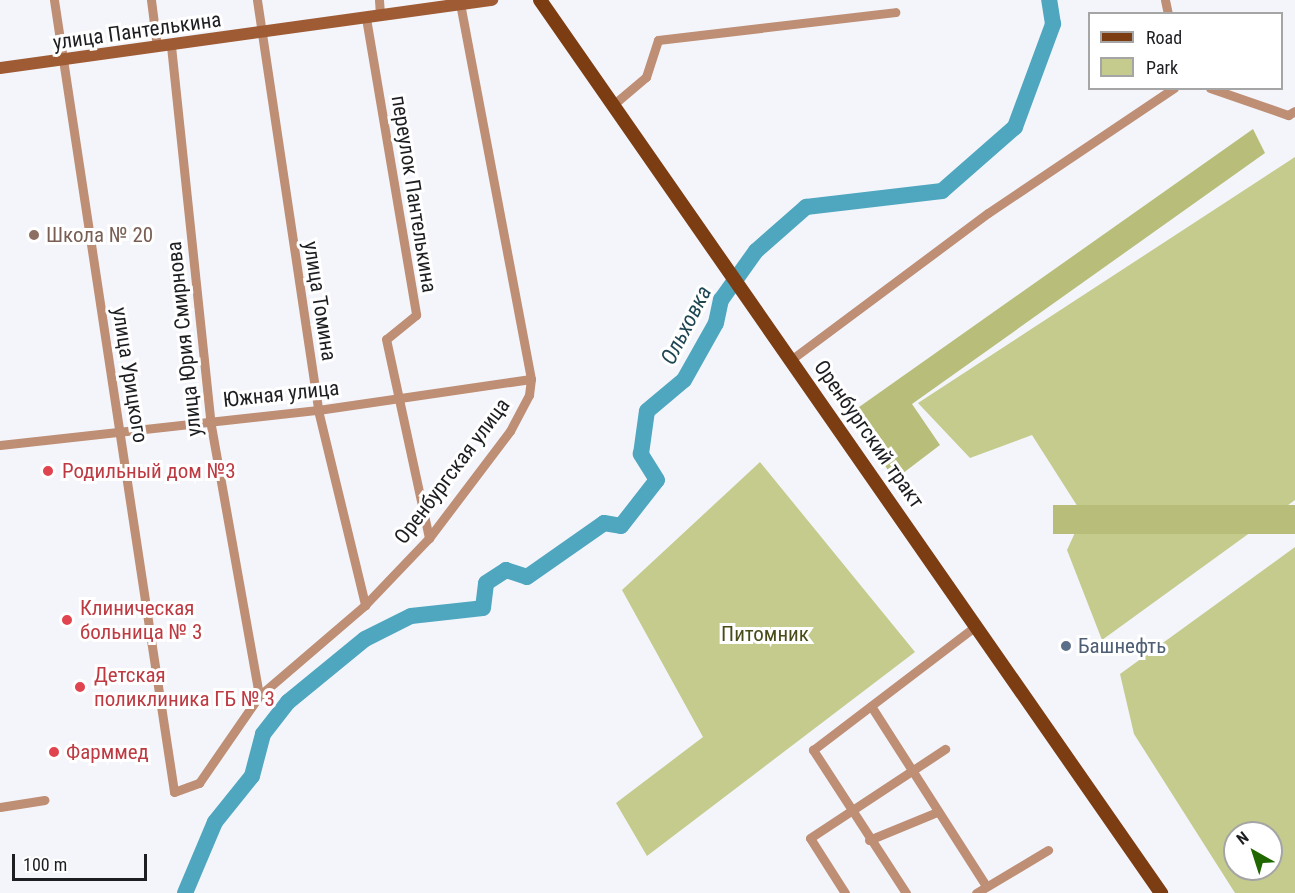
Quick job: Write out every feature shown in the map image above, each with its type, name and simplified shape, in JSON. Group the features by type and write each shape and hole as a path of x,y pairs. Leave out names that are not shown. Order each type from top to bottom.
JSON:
{"main road":[{"name":"улица Пантелькина","path":"0,68 261,34 492,0"},
{"name":"Оренбургский тракт","path":"540,0 792,359 1161,893"}],"street":[{"name":"улица Урицкого","path":"54,0 174,792"},
{"path":"151,0 157,47"},
{"name":"улица Томина","path":"257,0 318,410 365,605"},
{"path":"378,0 380,16"},
{"name":"Оренбургская улица","path":"174,792 199,783 259,696 365,605 429,538 519,417 531,379 463,3"},
{"path":"614,104 646,77 658,40 895,12"},
{"name":"переулок Пантелькина","path":"366,18 416,315 386,339 395,398 429,538"},
{"name":"улица Юрия Смирнова","path":"171,46 210,420 259,696"},
{"path":"792,359 988,213 1171,90"},
{"path":"1216,90 1288,115 1295,111"},
{"name":"Южная улица","path":"0,445 120,429 318,410 531,379"},
{"path":"906,893 850,813 813,750 976,626"},
{"path":"871,706 986,886"},
{"path":"845,893 810,838 945,749"},
{"path":"0,807 44,800"},
{"path":"869,840 937,812"},
{"path":"976,893 1048,850"}],"green space":[{"path":"1253,129 1265,153 912,404 940,445 894,480 852,412"},
{"path":"1295,157 1295,500 1102,640 1067,550 1083,515 1032,435 970,458 918,403"},
{"name":"Питомник","path":"760,462 915,652 647,856 616,803 703,737 622,590"},
{"path":"1053,505 1295,505 1295,534 1053,534"},
{"path":"1295,547 1295,893 1235,893 1227,881 1283,881 1283,821 1223,821 1223,874 1134,734 1120,674"}],"waterway":[{"name":"Ольховка","path":"185,893 215,822 252,776 263,734 288,702 365,639 411,616 483,608 486,583 506,570 527,577 604,523 621,526 657,480 641,454 647,411 684,380 716,323 721,300 756,251 806,207 942,191 1015,127 1053,24 1049,0"}],"place":[{"name":"Школа № 20","path":"34,235"},
{"name":"Родильный дом №3","path":"48,471"},
{"name":"Клиническая больница № 3","path":"67,620"},
{"name":"Башнефть","path":"1066,646"},
{"name":"Детская поликлиника ГБ № 3","path":"80,687"},
{"name":"Фарммед","path":"54,752"}]}
